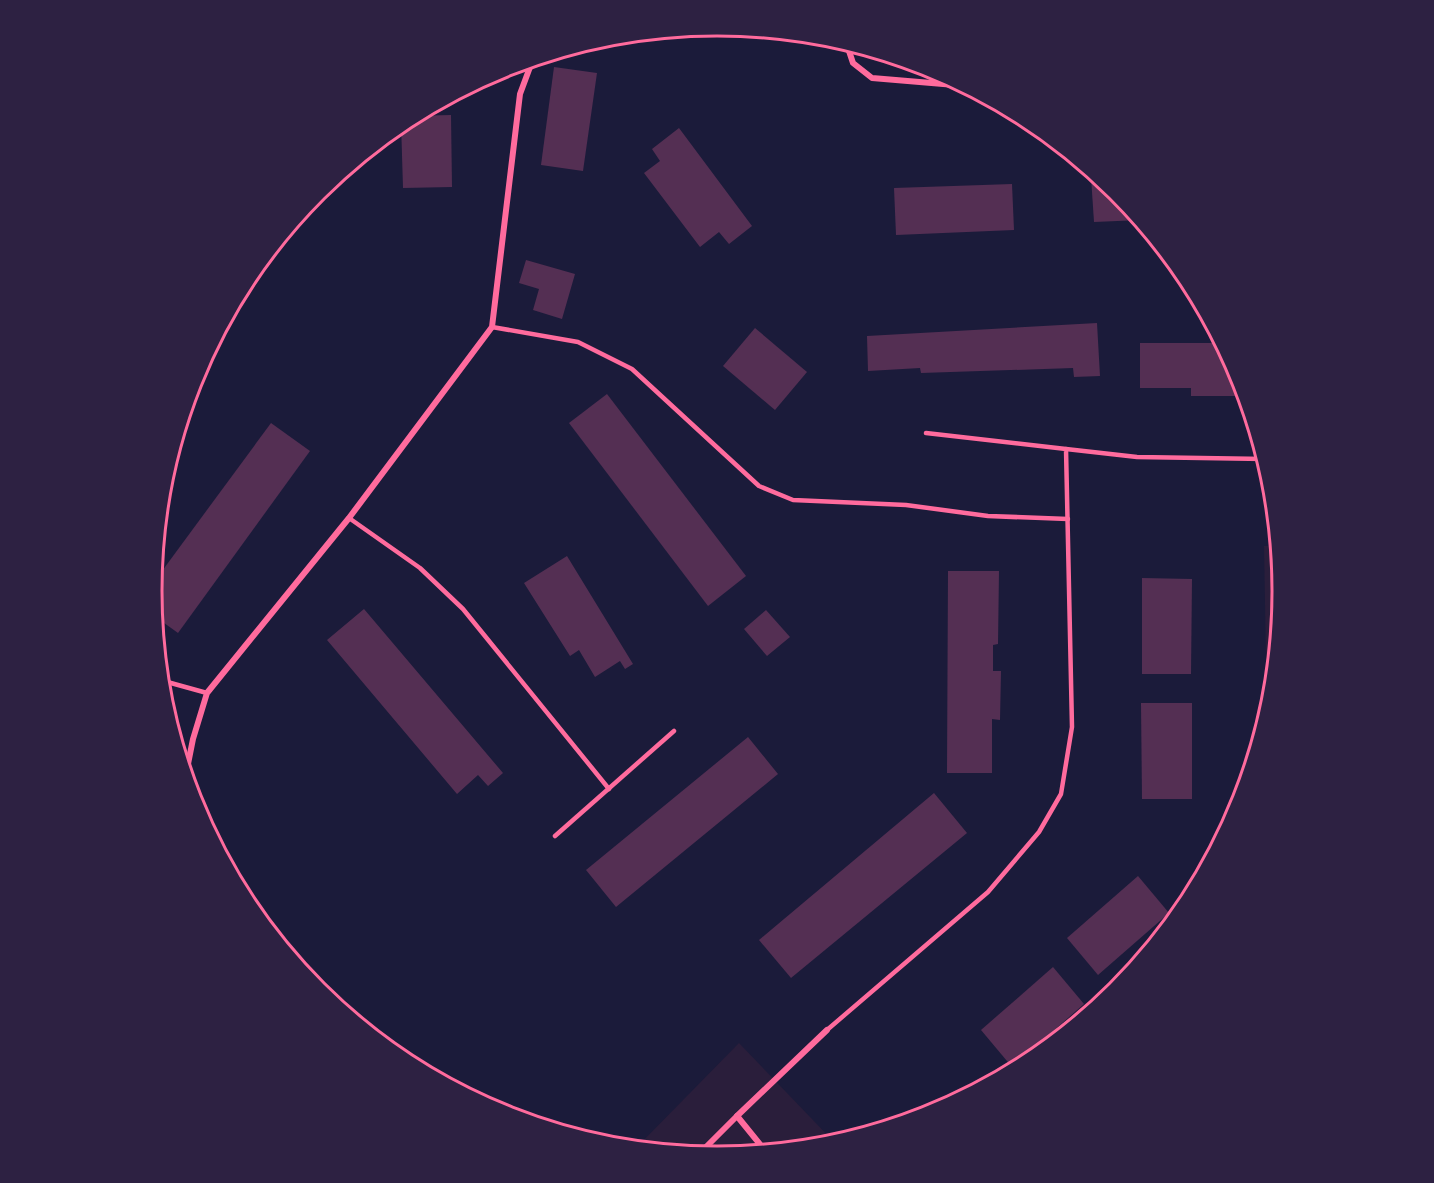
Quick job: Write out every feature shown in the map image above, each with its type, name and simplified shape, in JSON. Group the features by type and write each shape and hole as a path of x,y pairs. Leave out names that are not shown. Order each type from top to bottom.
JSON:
{"street":[{"path":"849,52 853,63 872,78 943,84"},
{"path":"188,762 207,693 350,519 492,327 520,94 530,68"},
{"path":"707,1147 827,1030"},
{"path":"737,1116 761,1145"}],"lane":[{"path":"492,327 578,342 632,369 759,486 794,500 906,505 988,516 1068,519"},
{"path":"926,433 1137,457 1256,459"},
{"path":"827,1030 988,892 1039,832 1061,794 1072,728 1066,449"},
{"path":"350,519 420,568 463,609 609,789"},
{"path":"169,683 207,693"},
{"path":"555,837 674,731"}],"shaded area":[{"path":"1264,546 1270,546 1271,628 1266,675"},
{"path":"739,1043 828,1135 753,1146 681,1146 642,1142"}],"building":[{"path":"554,67 597,73 583,171 541,165"},
{"path":"451,115 452,187 403,188 401,135 430,116"},
{"path":"679,128 752,226 729,244 719,232 700,247 644,173 660,161 652,149"},
{"path":"1091,182 1131,220 1094,222"},
{"path":"1012,184 1014,230 896,235 894,188"},
{"path":"526,260 575,274 562,319 533,310 539,289 519,283"},
{"path":"1097,323 1100,376 1074,377 1073,368 921,373 920,368 868,371 867,336"},
{"path":"755,328 807,372 775,410 723,366"},
{"path":"1140,343 1213,343 1236,396 1191,396 1191,388 1140,388"},
{"path":"607,394 746,576 708,606 569,423"},
{"path":"271,423 310,451 178,633 163,622 162,571"},
{"path":"567,556 633,664 625,669 620,661 595,677 579,650 570,656 524,583"},
{"path":"948,571 999,571 998,644 993,645 993,671 1001,671 1000,720 992,719 992,773 947,773"},
{"path":"1142,578 1192,579 1191,674 1142,674"},
{"path":"364,609 503,773 488,786 478,775 457,794 327,640"},
{"path":"766,610 790,637 767,656 744,629"},
{"path":"1141,703 1192,703 1192,799 1142,799"},
{"path":"748,737 778,774 616,907 586,870"},
{"path":"934,793 967,833 791,978 759,940"},
{"path":"1138,876 1169,913 1098,975 1067,938"},
{"path":"1053,967 1084,1004 1038,1045 1009,1064 981,1030"}]}
